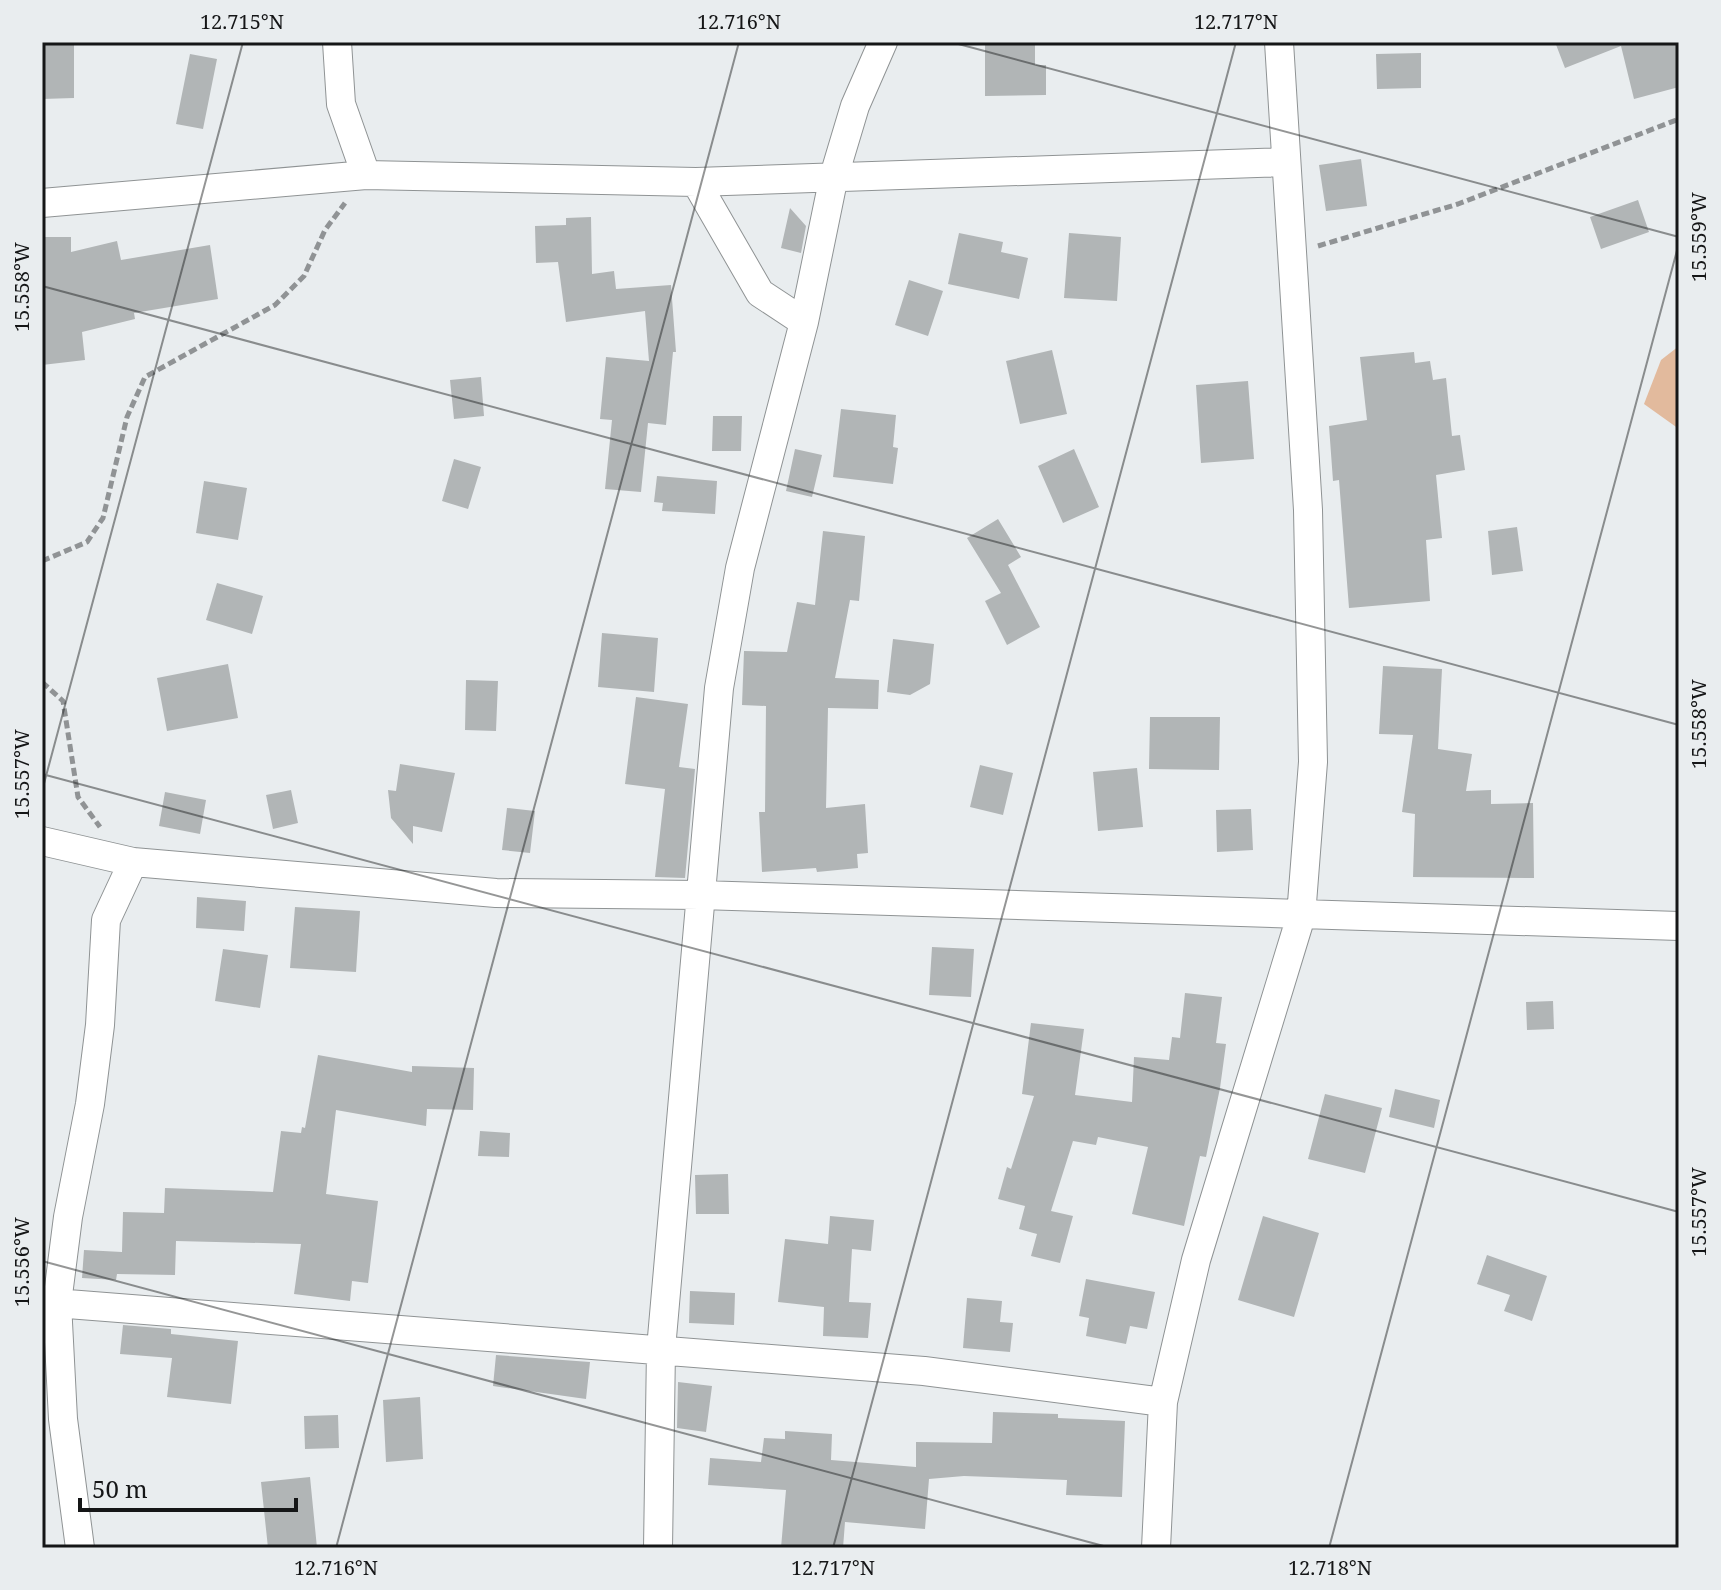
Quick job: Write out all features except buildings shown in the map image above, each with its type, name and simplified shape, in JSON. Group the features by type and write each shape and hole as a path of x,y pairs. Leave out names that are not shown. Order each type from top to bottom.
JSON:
{"street":[{"path":"337,42 341,104 366,175"},
{"path":"658,1548 661,1349 719,688 740,568 804,322 834,176 855,106 883,42"},
{"path":"1156,1548 1163,1402 1196,1260 1301,916 1313,762 1308,510 1279,42"},
{"path":"42,203 366,175 696,182 1286,162"},
{"path":"696,182 760,293 804,322"},
{"path":"42,841 133,862 296,873 496,893 700,895 1679,926"},
{"path":"80,1548 50,1302 90,1104 100,1025 106,920 133,862"},
{"path":"50,1302 924,1371 1163,1402"}],"path":[{"path":"1292,253 1458,204 1679,119"},
{"path":"42,561 87,542 103,518 127,417 145,377 275,305 304,276 325,230 366,175"},
{"path":"42,682 63,701 78,797 100,826 112,832"}],"shaded area":[{"path":"1679,346 1679,429 1644,404 1661,360"}]}
